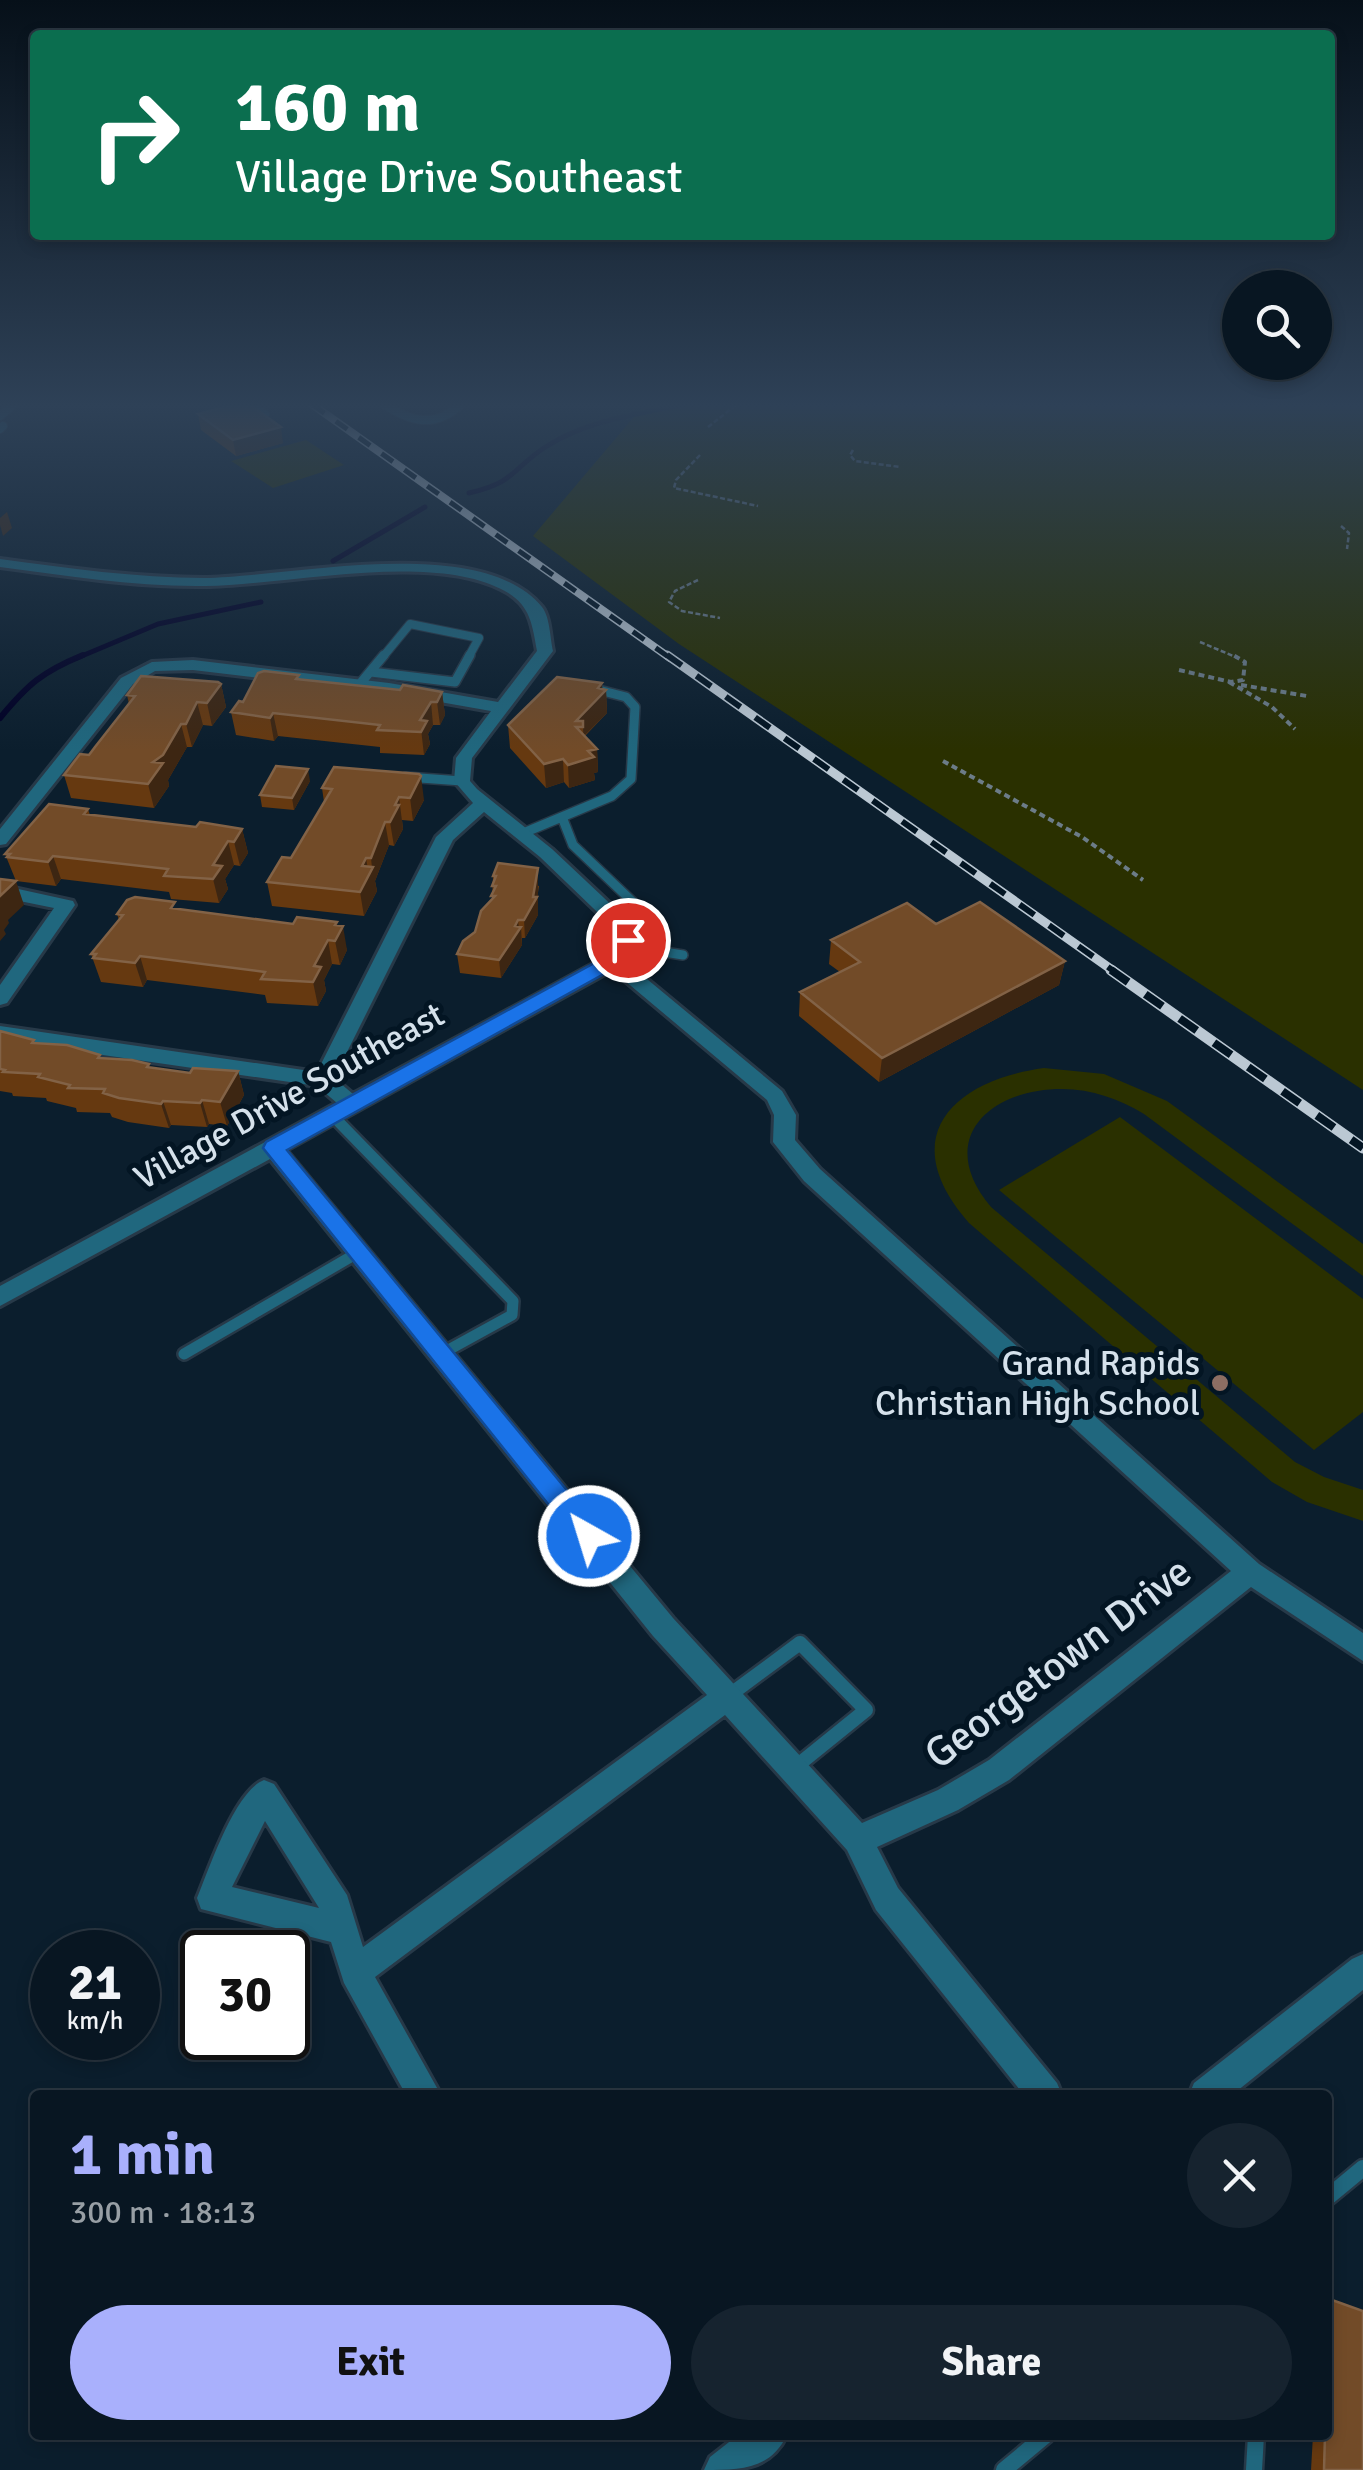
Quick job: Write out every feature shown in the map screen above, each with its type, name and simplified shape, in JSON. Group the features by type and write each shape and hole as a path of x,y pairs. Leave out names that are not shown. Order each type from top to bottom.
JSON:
{"street":[{"path":"0,563 188,582 291,578 400,566 475,575 523,597 544,626 546,641 541,660 464,758 462,780 482,802 622,922 630,933 620,954 776,1096 785,1115 784,1142 812,1175 1250,1572 1363,1648"},
{"path":"0,840 127,681 152,668 193,665 365,678 502,708"},
{"path":"323,1080 445,838 482,802"},
{"path":"0,890 66,905 0,999"},
{"name":"Village Drive Southeast","path":"0,1297 620,954"},
{"path":"0,1032 6,1036 323,1080 352,1104"},
{"path":"274,1148 663,1627 858,1840 887,1900 1040,2090"},
{"name":"Georgetown Drive","path":"858,1840 948,1800 999,1770 1250,1572"},
{"path":"355,1972 727,1698"},
{"path":"343,1929 212,1898 231,1851 264,1794 336,1906 343,1929 355,1972 421,2090"},
{"path":"1212,2090 1363,1970"}],"lane":[{"path":"410,624 479,638 454,682 365,678 410,624"},
{"path":"521,834 612,796 631,779 635,708 626,696 591,688"},
{"path":"388,775 462,780"},
{"path":"562,817 573,846 657,925"},
{"path":"620,954 684,955"},
{"path":"331,1114 513,1301 512,1316 441,1354"},
{"path":"184,1354 359,1252"},
{"path":"727,1698 800,1642 866,1710 793,1769"},
{"path":"1332,2195 1363,2168"},
{"path":"1004,2470 1040,2440"},
{"path":"1254,2470 1256,2440"}],"path":[{"path":"1341,526 1349,532 1347,549"},
{"path":"698,580 675,591 669,602 682,611 720,618"},
{"path":"1200,642 1217,646 1245,662 1243,680 1226,681"},
{"path":"1179,670 1234,684 1272,707 1295,730"},
{"path":"1234,684 1307,696"},
{"path":"943,761 1031,813 1071,830 1143,880"}],"green space":[{"path":"546,520 1363,520 1363,1090 679,644 533,536"},
{"path":"1044,1068 1104,1074 1167,1101 1363,1244 1363,1276 1144,1114 1095,1093 1062,1089 1011,1098 977,1123 969,1141 968,1161 975,1183 991,1207 1295,1462 1363,1490 1363,1521 1307,1502 1272,1482 969,1223 947,1193 936,1165 935,1140 944,1119 959,1101 982,1086"},
{"path":"1120,1117 1363,1299 1363,1412 1314,1450 999,1190"}],"building":[{"path":"258,673 299,675 296,679 400,690 403,685 442,692 420,720 427,721 421,732 377,730 380,725 273,713 270,718 231,712 239,701 243,702"},
{"path":"141,676 221,684 207,703 197,702 186,724 181,724 163,755 153,762 163,763 148,784 64,775 80,754 89,755 135,696 127,695"},
{"path":"557,677 602,683 598,688 606,690 576,721 583,721 583,727 576,727 597,749 588,751 594,757 568,765 563,759 544,764 508,725"},
{"path":"276,766 308,769 292,798 260,795"},
{"path":"334,767 421,776 410,798 399,797 395,805 399,805 390,822 385,822 371,858 366,858 362,866 373,867 360,892 267,882 282,857 291,858 332,789 322,788"},
{"path":"49,804 88,809 84,814 242,829 234,842 228,841 213,865 222,866 213,879 164,876 168,869 53,856 48,862 7,857 10,854 5,854"},
{"path":"498,863 538,868 533,897 537,897 524,920 518,920 515,926 521,927 499,960 457,954 463,941 475,932 481,911 495,896 491,896"},
{"path":"0,879 16,881 0,896"},
{"path":"135,897 175,902 171,908 293,924 297,917 343,926 335,941 328,940 314,966 321,967 313,982 261,979 265,972 140,956 135,963 93,958 96,954 91,954 123,915 117,914 127,900"},
{"path":"980,902 1065,961 882,1058 800,992 860,962 831,940 907,903 936,924"},
{"path":"0,1031 34,1040 32,1043 67,1045 100,1055 98,1058 132,1060 149,1064 147,1067 190,1073 193,1068 238,1071 220,1102 161,1104 119,1098 103,1093 105,1089 68,1088 70,1085 38,1077 40,1074 3,1072"},
{"path":"1332,2300 1363,2311 1363,2470 1324,2470 1325,2440 1332,2440"}],"waterway":[{"path":"333,561 402,520"},
{"path":"77,658 158,624 261,602"},
{"path":"0,718 37,680 83,655"}],"railway":[{"path":"476,520 670,658"},
{"path":"667,655 1115,972"},
{"path":"1111,970 1363,1148"}],"place":[{"name":"Grand Rapids Christian High School","path":"1220,1383"}],"route":[{"path":"589,1536 274,1148 614,960 628,940"}]}
